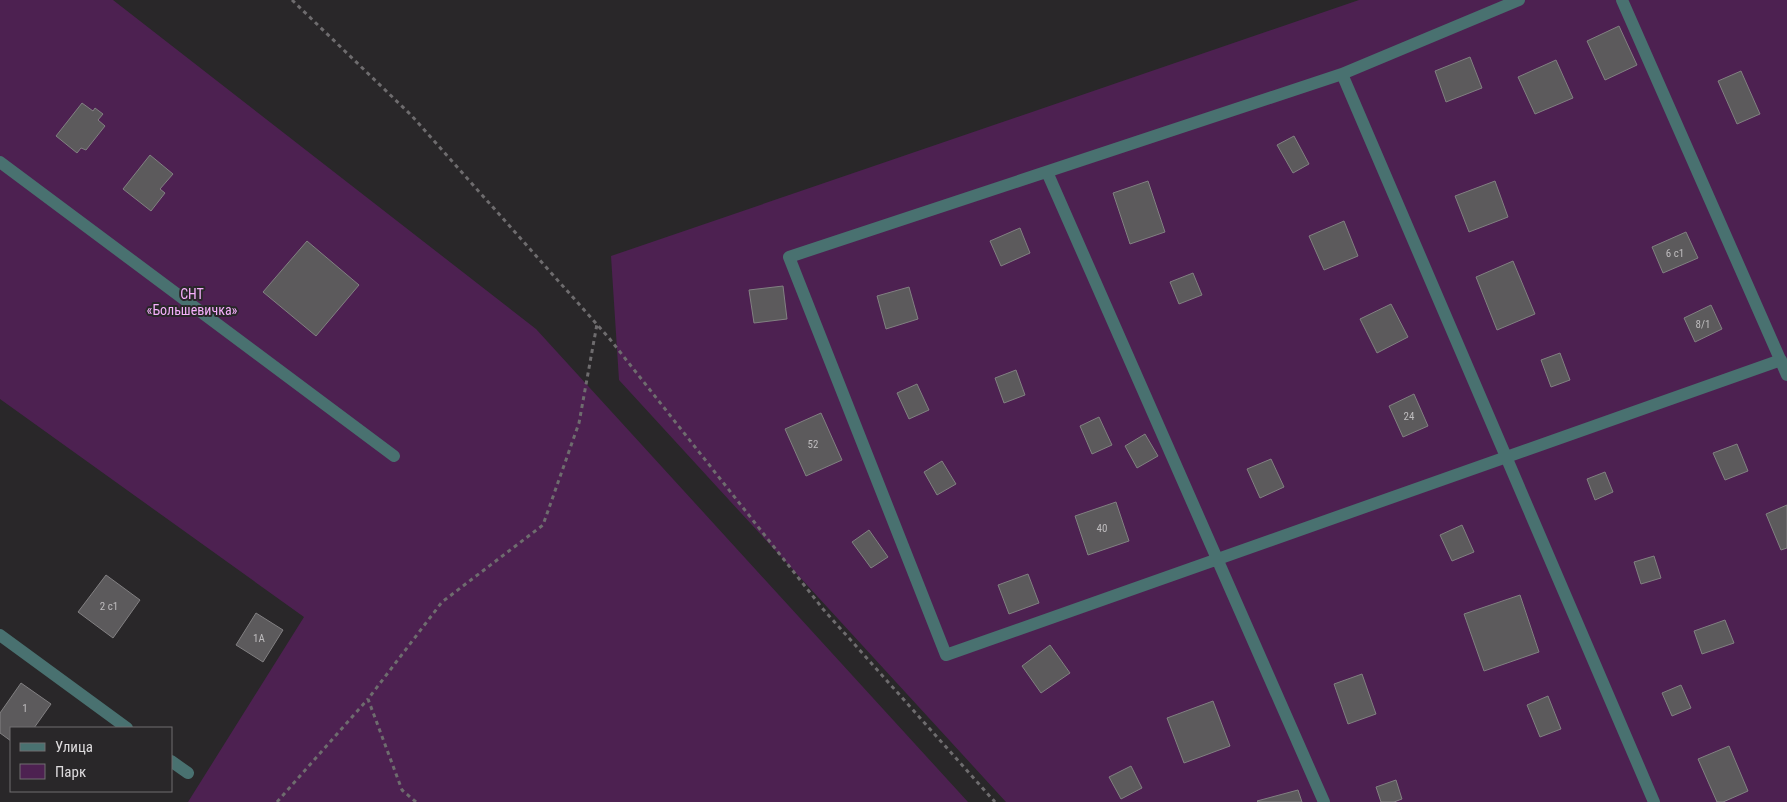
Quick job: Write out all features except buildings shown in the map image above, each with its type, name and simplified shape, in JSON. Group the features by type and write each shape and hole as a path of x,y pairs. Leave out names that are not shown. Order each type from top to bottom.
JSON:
{"lane":[{"path":"1519,0 1342,74 789,257 946,655 1781,360"},
{"path":"1622,0 1787,375"},
{"path":"1342,74 1654,802"},
{"path":"0,162 394,456"},
{"path":"1047,172 1324,802"},
{"path":"0,635 126,727"},
{"path":"172,762 188,773"}],"path":[{"path":"292,0 411,115 597,324 823,610 995,802"},
{"path":"277,802 368,698 442,602 543,525 579,422 597,324"},
{"path":"368,698 402,790 416,802"}],"green space":[{"name":"СНТ «Большевичка»","path":"0,0 113,0 536,329 968,802 188,802 304,617 0,399"},
{"path":"1359,0 1787,0 1787,802 1006,802 619,380 611,256"}]}
